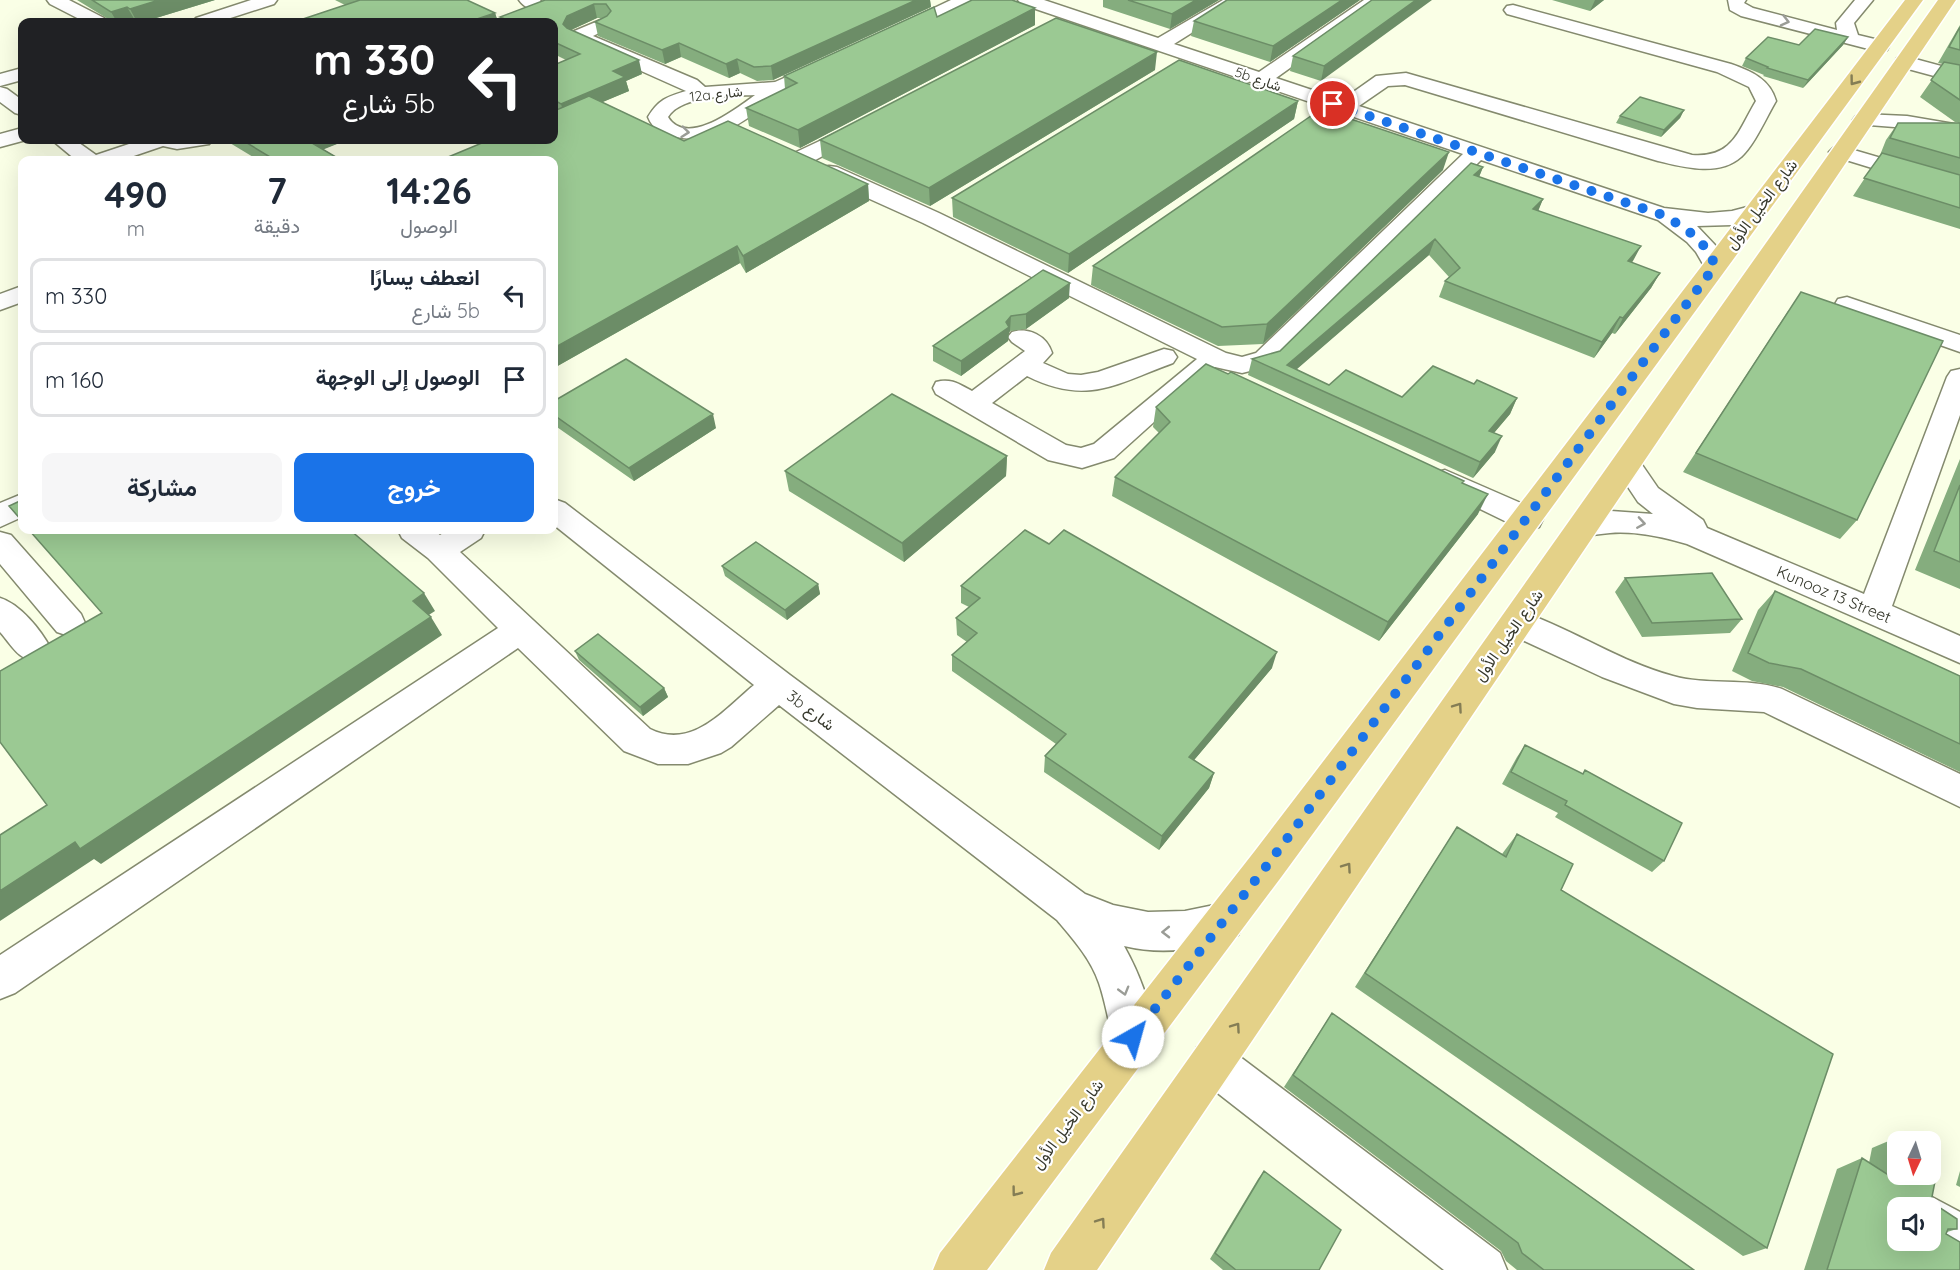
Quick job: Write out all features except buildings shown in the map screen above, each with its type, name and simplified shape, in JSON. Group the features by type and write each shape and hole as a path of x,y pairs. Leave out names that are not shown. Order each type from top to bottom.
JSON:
{"main road":[{"name":"شارع الخيل الأول","path":"957,1270 1133,1037 1224,922 1528,519 1914,0"},
{"name":"شارع الخيل الأول","path":"1878,49 1947,0"},
{"name":"شارع الخيل الأول","path":"1068,1270 1883,90 1878,49"}],"street":[{"path":"56,0 90,18"},
{"path":"214,18 268,0"},
{"path":"882,39 965,0"},
{"name":"5b شارع","path":"1027,0 1660,214 1714,220 1744,216 1755,212"},
{"path":"1159,45 1235,0"},
{"path":"1260,80 1376,0"},
{"path":"1737,0 1736,6 1747,12 1878,49 1960,77"},
{"path":"1864,0 1845,24 1845,28 1878,49"},
{"path":"1051,26 1091,5"},
{"path":"1314,118 1383,80 1406,79 1666,156 1701,162 1728,158 1735,152 1766,101 1762,89 1756,83 1724,68 1513,10"},
{"path":"603,24 578,36 690,84 701,94"},
{"path":"1173,69 1193,57"},
{"name":"12a شارع","path":"778,88 737,130 692,133 668,128 659,121 658,112 667,104 682,97 778,88 841,59"},
{"path":"0,80 18,75"},
{"path":"1883,90 1902,108 1925,120 1957,131"},
{"path":"0,93 18,106"},
{"path":"874,120 790,154 931,218 1164,357 1202,366 1250,389"},
{"path":"1863,120 1907,122 1957,131"},
{"path":"0,141 18,135"},
{"path":"67,144 84,156"},
{"path":"114,156 148,144"},
{"path":"1840,152 1960,188"},
{"path":"1067,298 1217,359 1242,364 1258,362 1476,153"},
{"path":"931,218 951,206"},
{"name":"5b شارع","path":"1660,214 1697,238 1712,256 1715,266"},
{"path":"1067,298 1088,273"},
{"path":"0,303 18,295"},
{"path":"1847,304 1960,344"},
{"path":"973,404 1036,357 1039,349 1021,337"},
{"path":"1026,365 1059,380 1080,384 1164,357"},
{"path":"946,388 1058,453 1074,458 1090,457 1104,451 1202,366"},
{"path":"1874,611 1960,377"},
{"name":"Kunooz 13 Street","path":"1626,463 1648,495 1708,540"},
{"path":"1419,468 1528,519"},
{"path":"0,516 18,506"},
{"name":"3b شارع","path":"558,513 1071,907 1100,921 1131,930 1163,933 1194,931 1224,922"},
{"name":"Kunooz 13 Street","path":"1583,526 1609,521 1639,522 1708,540 1960,650"},
{"path":"418,534 439,550 637,740 650,747 665,751 682,751 707,744 778,684"},
{"path":"439,550 464,534"},
{"path":"0,543 69,623"},
{"path":"0,610 34,649"},
{"path":"1517,623 1623,672 1676,691 1750,695 1770,699 1960,791"},
{"path":"0,978 520,630"},
{"name":"3b شارع","path":"1071,907 1096,936 1120,978 1133,1037"},
{"path":"1212,1062 1483,1270"},
{"path":"1941,1227 1960,1239"}],"route":[{"path":"1133,1037 1268,864 1715,266 1712,256 1697,238 1660,214 1333,104"}]}
